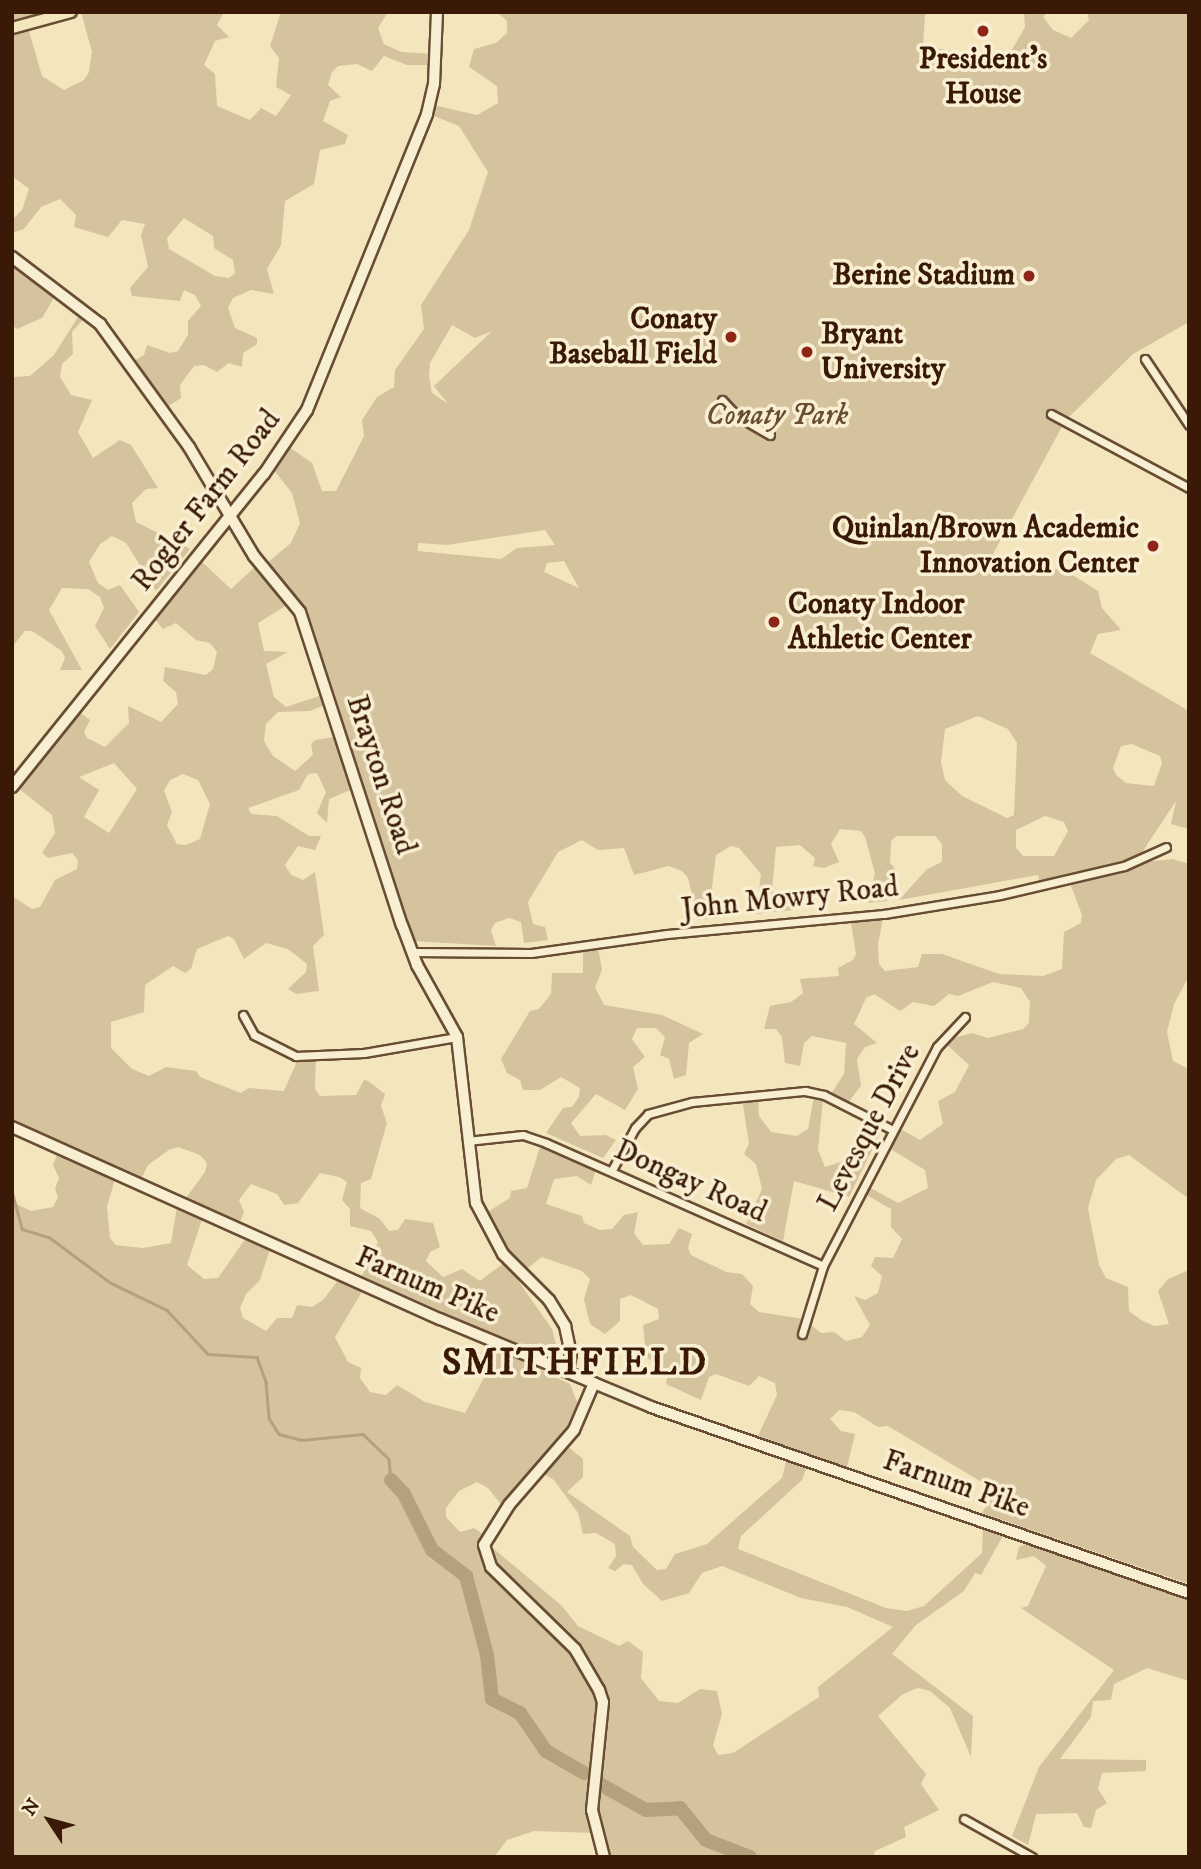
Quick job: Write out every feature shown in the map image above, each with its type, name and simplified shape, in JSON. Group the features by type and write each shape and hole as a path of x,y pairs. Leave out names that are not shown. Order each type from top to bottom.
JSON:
{"main road":[{"path":"12,28 71,12"}],"street":[{"name":"Rogler Farm Road","path":"12,787 292,436 324,372 427,114 434,84 437,12"},
{"name":"Brayton Road","path":"12,257 100,324 189,447 228,517 300,612 412,952 457,1037 476,1203 487,1230 521,1275 549,1300 565,1326 571,1354 568,1371"},
{"path":"1145,359 1189,425"},
{"path":"722,400 737,416 770,435"},
{"path":"1051,414 1189,488"},
{"name":"John Mowry Road","path":"412,952 520,953 667,934 884,914 1000,895 1124,866 1166,847"},
{"path":"243,1015 254,1035 296,1056 364,1053 457,1037"},
{"name":"Levesque Drive","path":"823,1266 937,1047 965,1017"},
{"path":"612,1170 635,1128 648,1114 692,1102 805,1091 824,1095 893,1130"},
{"name":"Farnum Pike","path":"12,1127 326,1269 594,1383 1189,1593"},
{"name":"Dongay Road","path":"467,1141 523,1135 612,1170 823,1266"},
{"path":"802,1334 823,1266"},
{"path":"594,1383 573,1430 509,1505 484,1545 491,1567 575,1649 599,1690 603,1702 592,1810 604,1857"},
{"path":"964,1819 1032,1857"}],"green space":[{"path":"12,12 69,12 27,24 42,76 64,90 84,80 89,72 92,52 81,12 224,12 217,25 229,37 215,41 204,65 215,74 217,106 250,120 261,108 276,116 291,95 276,87 279,58 270,46 281,12 388,12 378,28 384,44 401,52 433,54 433,65 407,65 384,56 372,71 357,64 338,66 332,72 328,85 341,97 330,101 323,121 348,135 345,144 320,150 314,184 285,201 281,245 267,269 274,294 251,290 233,298 228,308 235,328 257,338 257,344 243,353 242,367 229,363 217,372 204,365 194,366 180,385 181,398 162,410 129,364 144,355 147,345 170,353 178,351 188,335 188,321 201,306 195,295 184,290 180,301 132,296 130,288 148,267 141,235 145,224 122,220 108,237 74,227 76,215 60,199 41,207 24,229 12,233 12,220 22,210 29,189 12,176","holes":["184,218 213,236 214,248 233,260 235,273 229,278 215,276 169,249 167,238"]},
{"name":"Conaty Park","path":"497,12 929,12 925,15 923,46 1006,60 1025,27 1024,12 1047,12 1043,17 1053,30 1071,38 1089,20 1087,12 1189,12 1189,322 1133,354 1065,421 993,554 1032,575 1045,575 1060,567 1098,591 1102,608 1121,630 1098,634 1090,653 1189,711 1189,829 1171,824 1176,801 1135,863 1173,859 1189,864 1189,976 1174,1004 1167,1032 1173,1061 1189,1069 1189,1199 1129,1155 1116,1159 1096,1180 1088,1208 1099,1265 1106,1278 1128,1287 1129,1311 1141,1320 1154,1326 1169,1324 1158,1291 1168,1279 1189,1270 1189,1584 982,1513 991,1498 990,1487 888,1426 878,1427 854,1412 839,1410 830,1419 841,1431 855,1434 847,1467 758,1436 777,1395 775,1383 759,1376 749,1386 716,1374 709,1377 701,1400 666,1384 668,1372 646,1357 643,1325 659,1319 658,1309 631,1295 620,1299 620,1321 605,1334 590,1324 584,1299 590,1279 582,1271 542,1257 524,1271 483,1215 510,1198 511,1191 527,1188 540,1147 596,1170 591,1185 577,1176 554,1179 546,1204 582,1216 584,1223 600,1230 612,1229 624,1215 638,1212 634,1233 643,1245 669,1244 679,1228 692,1234 688,1248 691,1255 726,1272 742,1274 753,1286 750,1304 759,1312 804,1319 821,1333 834,1332 846,1341 862,1337 870,1325 854,1296 865,1300 878,1293 882,1276 871,1266 875,1257 893,1258 902,1239 891,1227 891,1209 865,1194 869,1187 898,1203 928,1188 925,1170 889,1148 899,1128 920,1140 943,1124 938,1101 955,1092 969,1065 943,1041 972,1033 988,1038 1023,1029 1029,1023 1030,1002 1021,988 993,982 958,996 949,994 934,1006 913,1002 900,1011 874,994 866,998 854,1024 877,1043 865,1047 857,1059 861,1086 846,1105 829,1097 844,1074 846,1043 812,1036 804,1043 800,1066 785,1063 782,1037 776,1029 764,1029 770,1006 791,1002 803,993 800,979 839,976 838,968 853,960 856,954 850,917 884,913 878,944 879,964 885,971 918,967 922,954 942,954 999,974 1043,976 1062,969 1064,932 1081,923 1082,915 1068,878 1040,884 1038,875 899,900 927,869 942,862 942,844 935,836 897,836 891,841 890,862 897,872 884,884 887,901 868,903 875,873 865,837 861,831 840,829 831,844 839,862 824,868 813,866 815,858 800,845 776,847 772,890 778,898 792,899 793,910 756,914 761,874 739,848 731,846 716,855 712,887 718,918 698,920 688,878 682,871 669,866 634,875 624,848 598,850 582,840 558,852 528,902 533,924 545,927 548,940 524,943 521,922 509,918 495,923 491,930 496,946 413,941 310,623 266,564 291,543 300,523 292,493 273,469 289,447 312,463 322,491 336,491 364,436 362,420 377,397 394,387 395,370 424,329 421,305 469,230 488,172 459,126 429,114 429,104 477,115 498,103 497,86 469,67 474,49 496,43 507,33 507,21","holes":["452,325 475,338 492,331 434,386 448,404 432,393 430,363","545,530 555,545 517,548 501,559 418,551 418,543 447,545","564,561 579,588 544,572 547,563","978,716 1008,729 1017,743 1014,815 1007,818 962,796 945,780 941,762 945,729","1132,744 1160,756 1162,763 1154,786 1126,783 1116,775 1113,768 1121,746","1045,816 1064,822 1068,831 1054,856 1023,856 1016,848 1016,830"]},
{"path":"12,260 57,293 42,318 17,329 12,325"},
{"path":"81,312 86,316 72,332 73,354 62,364 60,377 71,395 92,400 78,432 93,458 120,440 131,445 158,488 146,489 132,503 136,522 190,549 156,591 126,543 112,536 100,544 89,562 98,583 108,590 120,585 139,612 110,649 95,626 104,608 100,597 88,589 62,588 49,610 82,670 60,670 65,658 62,651 32,631 25,631 12,647 12,377 30,376 54,355"},
{"path":"199,559 231,589 257,565 290,603 258,623 264,651 288,652 266,664 274,697 286,707 322,695 325,705 310,711 278,712 266,724 264,741 273,756 295,771 313,755 311,744 315,740 335,737 353,789 329,799 327,823 317,813 326,792 317,773 308,774 299,790 248,808 251,814 277,816 309,836 321,836 315,850 298,846 285,865 291,875 303,880 315,872 324,935 313,946 319,991 296,994 288,989 306,972 307,964 288,949 266,943 244,959 234,939 228,936 197,949 191,969 185,973 173,966 145,985 144,1012 111,1022 111,1048 132,1069 149,1076 166,1067 196,1071 200,1077 241,1093 249,1088 284,1091 299,1057 316,1056 315,1089 320,1096 356,1095 364,1080 368,1081 385,1094 381,1106 387,1123 371,1179 361,1183 360,1208 380,1219 389,1231 398,1230 405,1219 433,1223 440,1247 430,1252 426,1261 443,1277 462,1269 480,1281 505,1262 552,1329 558,1353 551,1360 362,1276 378,1242 371,1231 350,1226 350,1209 342,1200 347,1182 339,1177 320,1173 298,1203 284,1205 277,1194 251,1184 239,1200 244,1212 240,1222 186,1198 205,1172 207,1163 200,1155 178,1147 169,1150 148,1165 141,1179 12,1119 12,896 32,909 40,907 55,880 77,869 78,860 72,853 48,858 42,853 55,833 52,815 17,787 78,711 90,720 84,732 87,738 105,747 129,723 128,706 161,722 178,704 176,692 163,681 165,667 206,675 213,669 217,652 210,643 196,640 176,623 163,629 153,617","holes":["114,763 137,789 109,833 84,817 99,790 79,777","183,774 198,780 210,804 200,839 186,845 177,844 167,825 172,812 164,791 170,780"]},
{"path":"597,943 602,970 595,987 604,1005 662,1015 703,1034 689,1043 686,1075 674,1079 669,1059 660,1055 665,1037 656,1028 637,1028 632,1039 645,1057 633,1067 638,1089 625,1110 596,1094 571,1123 580,1136 606,1135 616,1140 603,1158 546,1133 563,1108 572,1107 579,1097 580,1088 561,1077 540,1090 523,1090 520,1080 507,1073 501,1059 530,1011 539,1009 551,994 552,973 583,973 583,946"},
{"path":"814,1096 823,1099 818,1150 825,1167 856,1157 870,1123 880,1134 849,1197 794,1181 783,1241 746,1224 762,1189 756,1164 744,1154 749,1143 742,1099 758,1097 759,1116 771,1132 797,1136 808,1129"},
{"path":"58,1152 115,1179 107,1207 110,1238 116,1245 143,1248 171,1243 177,1207 202,1219 187,1265 204,1279 218,1278 246,1238 270,1249 260,1280 246,1294 240,1308 243,1318 266,1331 277,1318 292,1318 297,1305 312,1307 323,1300 339,1279 363,1290 335,1337 348,1362 361,1368 360,1378 370,1392 386,1395 397,1385 425,1402 465,1413 485,1376 479,1357 486,1344 570,1384 578,1404 575,1421 503,1507 488,1488 477,1482 459,1491 446,1508 446,1517 460,1532 474,1528 487,1537 488,1544 561,1605 578,1626 619,1646 628,1641 643,1652 641,1678 659,1701 678,1703 700,1689 717,1691 722,1714 713,1745 718,1755 733,1753 819,1697 818,1687 893,1627 847,1607 801,1598 722,1566 702,1573 689,1593 662,1601 643,1584 632,1565 624,1564 615,1571 608,1568 616,1556 615,1544 596,1533 583,1534 578,1513 554,1480 544,1474 567,1446 583,1459 583,1477 567,1492 630,1536 633,1547 657,1570 666,1569 675,1554 707,1544 782,1478 787,1457 808,1464 802,1480 741,1536 738,1549 886,1608 907,1611 924,1606 982,1553 983,1527 1004,1534 981,1575 975,1573 964,1591 916,1625 892,1654 973,1716 971,1757 950,1708 930,1691 918,1688 903,1694 878,1716 926,1774 921,1784 939,1810 904,1827 906,1837 875,1851 873,1857 604,1857 595,1833 534,1831 507,1840 494,1857 12,1857 12,1202 31,1211 53,1207 58,1197 55,1189 59,1178 53,1165"},
{"path":"1031,1542 1189,1599 1189,1681 1147,1668 1114,1684 1111,1700 1093,1701 1091,1717 1060,1759 1146,1760 1146,1771 1102,1773 1098,1789 1107,1803 1096,1810 1091,1828 1084,1827 1077,1813 1036,1814 1028,1845 1012,1836 1039,1767 1114,1670 1021,1608 1028,1606 1046,1566 1034,1556 1016,1560 1019,1547"}],"waterway":[{"path":"12,1191 22,1229 49,1237 111,1283 167,1310 208,1354 257,1357 266,1382 269,1418 279,1434 301,1440 363,1434 389,1459 391,1480"},
{"path":"391,1480 404,1494 432,1550 466,1576 487,1655 492,1699 520,1713 546,1751 584,1773"},
{"path":"598,1783 646,1810 680,1808 706,1840 750,1857"}],"place":[{"name":"President's House","path":"983,31"},
{"name":"Berine Stadium","path":"1029,276"},
{"name":"Conaty Baseball Field","path":"731,337"},
{"name":"Bryant University","path":"807,352"},
{"name":"Quinlan/Brown Academic Innovation Center","path":"1153,546"},
{"name":"Conaty Indoor Athletic Center","path":"774,622"}],"district":[{"name":"SMITHFIELD","path":"575,1364"}]}
